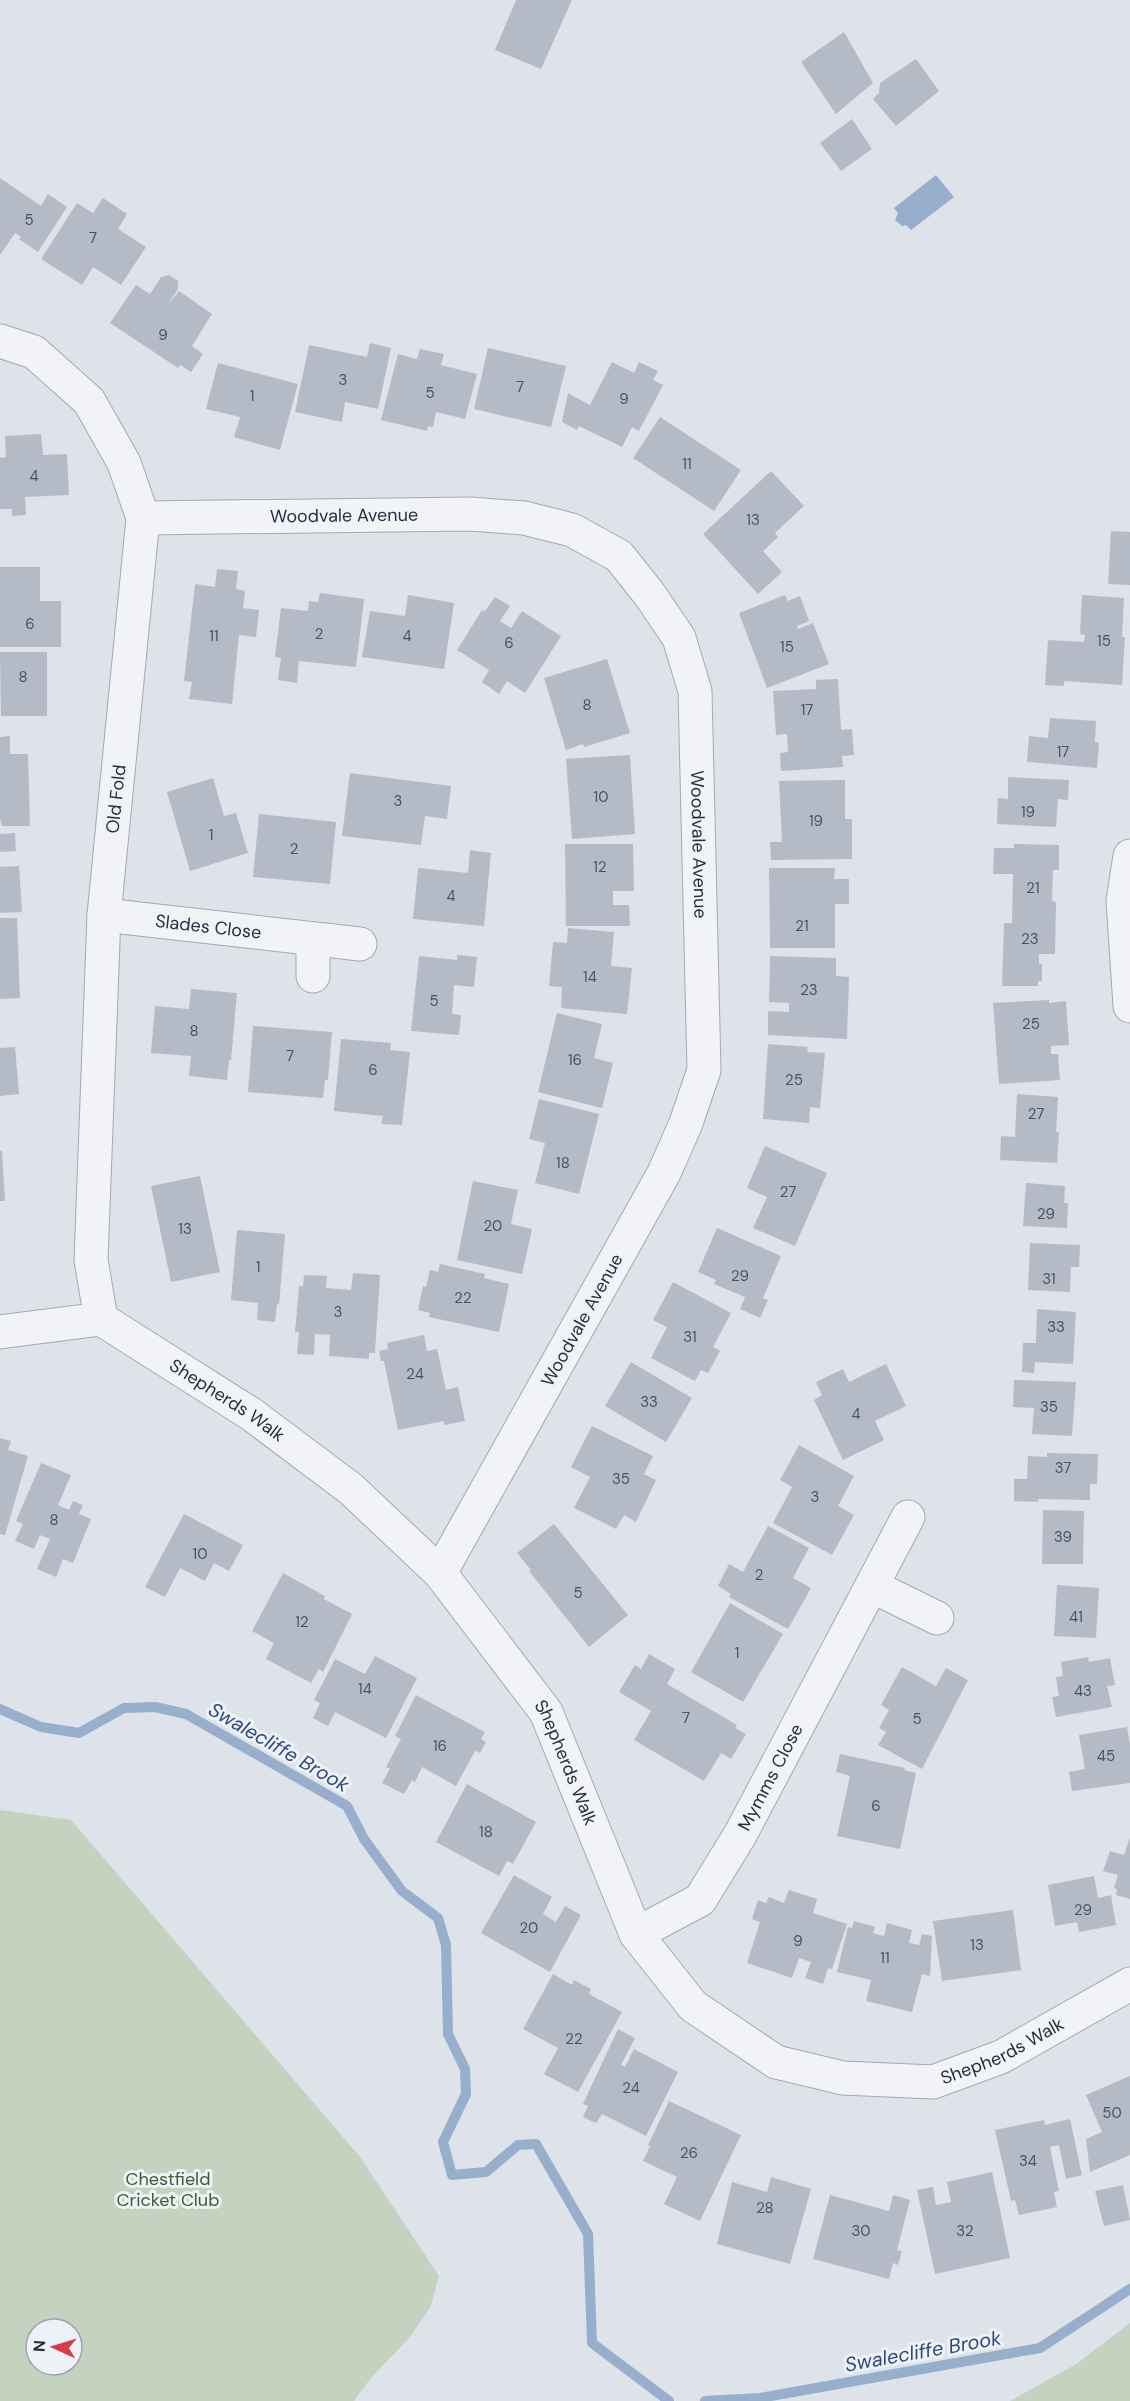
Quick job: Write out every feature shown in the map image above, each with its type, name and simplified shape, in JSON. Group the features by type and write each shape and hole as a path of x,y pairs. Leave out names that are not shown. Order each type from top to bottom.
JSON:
{"street":[{"name":"Old Fold","path":"0,341 34,352 89,401 124,463 143,518 104,915 91,1260 101,1319"},
{"name":"Woodvale Avenue","path":"143,518 471,514 524,518 572,530 619,556 650,595 679,638 695,691 704,1070 686,1123 664,1173 440,1573"},
{"path":"1130,856 1123,901 1130,1006"},
{"name":"Slades Close","path":"104,915 360,944"},
{"path":"313,940 313,976"},
{"name":"Shepherds Walk","path":"101,1319 251,1414 351,1489 440,1573 546,1712 636,1934 693,2006 776,2062 843,2078 933,2082 1001,2056 1130,1984"},
{"path":"0,1332 101,1319"},
{"name":"Mymms Close","path":"636,1934 700,1900 740,1835 908,1516"},
{"path":"872,1586 937,1618"}],"green space":[{"name":"Chestfield Cricket Club","path":"0,1810 71,1820 360,2157 439,2276 430,2308 409,2338 370,2379 354,2401 0,2401"},
{"path":"1130,2323 1130,2401 1010,2401 1076,2364"}],"water":[{"path":"936,175 954,197 911,230 906,225 902,226 895,220 898,213 894,208"}],"building":[{"path":"516,0 572,0 541,69 495,50"},
{"path":"844,32 873,83 836,114 801,62"},
{"path":"916,59 939,91 896,126 873,99 879,93 880,83"},
{"path":"852,119 872,149 841,171 820,143"},
{"path":"0,178 41,206 48,194 67,207 38,252 19,239 21,237 15,233 0,255"},
{"path":"103,198 127,214 118,229 146,247 121,285 93,267 82,285 41,259 77,203 93,213"},
{"path":"169,275 178,281 178,289 168,305 179,291 212,314 192,346 203,354 191,372 180,365 178,368 110,323 136,285 150,294 161,277"},
{"path":"370,343 391,348 378,409 345,402 342,422 295,412 309,345 367,357"},
{"path":"488,348 566,366 551,427 474,409"},
{"path":"420,349 444,354 441,365 477,374 465,419 436,412 433,427 428,426 427,431 381,420 398,354 417,359"},
{"path":"612,362 634,373 639,362 658,371 653,380 663,385 639,431 632,427 622,447 579,426 577,430 562,422 568,393 590,405"},
{"path":"218,363 298,384 280,450 234,437 240,417 206,409"},
{"path":"660,417 741,470 714,511 633,458"},
{"path":"41,434 43,455 67,454 69,495 25,497 26,515 12,516 12,509 0,509 0,458 6,457 5,436"},
{"path":"771,471 804,506 775,533 778,537 763,551 782,572 758,594 703,534"},
{"path":"1111,531 1130,532 1130,585 1108,584"},
{"path":"0,567 40,567 40,601 61,601 61,647 0,647"},
{"path":"217,569 238,571 236,589 245,591 243,608 259,610 256,637 239,635 232,704 189,699 192,682 184,681 195,584 215,587"},
{"path":"320,593 364,599 356,667 299,661 297,683 278,680 281,658 275,657 281,608 308,611 309,601 318,602"},
{"path":"408,595 454,603 444,669 362,657 370,611 405,616"},
{"path":"785,595 788,601 800,596 809,621 797,626 798,629 813,623 829,664 767,688 739,613"},
{"path":"1082,595 1124,598 1122,637 1125,637 1122,685 1064,681 1064,686 1045,685 1048,640 1084,642 1085,635 1080,634"},
{"path":"495,597 510,606 500,621 511,628 522,611 561,636 525,693 507,681 499,694 482,682 489,670 457,650 482,610 485,611"},
{"path":"0,652 47,652 47,716 1,716"},
{"path":"607,659 630,733 566,750 544,678"},
{"path":"838,679 841,730 852,729 854,755 842,756 843,767 781,771 780,753 788,752 787,734 776,735 773,691 816,689 816,680"},
{"path":"1050,718 1096,721 1095,742 1099,743 1097,768 1027,762 1029,736 1048,738"},
{"path":"10,736 10,754 28,754 30,826 2,826 0,819 0,737"},
{"path":"630,755 635,834 572,839 566,759"},
{"path":"350,773 451,786 447,819 425,816 421,845 342,836"},
{"path":"1008,777 1069,780 1068,800 1058,799 1056,827 997,824 998,798 1008,799"},
{"path":"213,778 224,816 236,813 248,853 190,871 167,792"},
{"path":"845,780 845,819 852,819 852,859 771,860 770,842 782,842 779,781"},
{"path":"259,814 336,822 330,884 253,877"},
{"path":"15,833 16,851 0,852 0,834"},
{"path":"565,844 633,844 634,891 613,891 613,905 629,905 630,926 566,926"},
{"path":"1014,844 1059,845 1059,870 1053,870 1052,901 1056,902 1055,954 1039,954 1039,964 1042,964 1042,981 1038,981 1038,986 1002,986 1004,923 1012,923 1013,874 993,874 994,848 1014,848"},
{"path":"470,850 491,853 484,926 413,919 418,868 468,873"},
{"path":"19,866 22,912 0,913 0,867"},
{"path":"769,868 835,868 834,879 849,879 849,904 835,904 835,948 770,948"},
{"path":"0,918 17,918 20,998 0,999"},
{"path":"568,928 614,932 611,966 632,968 627,1014 561,1008 562,987 549,986 553,942 567,943"},
{"path":"457,955 477,957 474,987 454,985 452,1014 461,1015 459,1035 411,1031 419,956 457,960"},
{"path":"770,956 836,958 836,976 849,977 847,1039 768,1035 768,1011 789,1012 789,1003 769,1002"},
{"path":"191,989 237,993 227,1080 189,1076 191,1056 151,1053 155,1006 189,1009"},
{"path":"1049,1000 1049,1003 1066,1001 1069,1045 1051,1046 1051,1054 1058,1054 1060,1080 999,1084 993,1003"},
{"path":"557,1013 602,1024 594,1058 613,1063 602,1108 538,1092"},
{"path":"253,1026 332,1032 328,1080 325,1080 323,1098 248,1092"},
{"path":"341,1039 391,1043 390,1050 410,1052 402,1125 381,1124 383,1116 334,1111"},
{"path":"768,1044 808,1047 807,1052 825,1053 820,1108 810,1107 809,1123 763,1119"},
{"path":"15,1047 19,1094 0,1096 0,1048"},
{"path":"1017,1094 1058,1097 1057,1163 1000,1160 1001,1136 1015,1137"},
{"path":"539,1099 599,1114 579,1194 535,1183 545,1143 529,1139"},
{"path":"765,1146 827,1173 795,1246 753,1228 767,1197 747,1188"},
{"path":"0,1151 2,1151 5,1201 0,1201"},
{"path":"200,1176 220,1272 171,1282 151,1186"},
{"path":"473,1181 518,1190 511,1224 532,1229 522,1274 457,1260"},
{"path":"1026,1183 1065,1186 1064,1203 1068,1203 1067,1228 1023,1226"},
{"path":"717,1228 781,1256 763,1298 768,1300 760,1318 740,1309 745,1297 714,1284 716,1280 698,1272"},
{"path":"237,1230 285,1234 279,1305 277,1304 275,1322 257,1320 258,1303 231,1300"},
{"path":"1030,1243 1080,1245 1079,1267 1071,1267 1070,1292 1028,1290"},
{"path":"440,1264 485,1274 484,1278 509,1284 499,1332 429,1317 430,1313 418,1310 423,1286 426,1287 430,1270 438,1272"},
{"path":"353,1273 380,1275 375,1353 369,1353 369,1359 329,1356 330,1335 315,1334 314,1355 297,1354 299,1332 295,1332 299,1286 303,1286 304,1275 327,1276 326,1288 351,1290"},
{"path":"673,1282 731,1313 713,1347 720,1351 708,1373 701,1370 695,1381 651,1358 667,1327 653,1320"},
{"path":"1037,1309 1076,1312 1073,1364 1035,1362 1034,1373 1022,1372 1023,1343 1036,1343"},
{"path":"424,1335 427,1351 437,1349 446,1390 458,1387 465,1421 444,1425 444,1421 398,1430 384,1361 381,1361 379,1351 388,1349 387,1343"},
{"path":"631,1362 692,1398 666,1442 605,1406"},
{"path":"886,1364 906,1406 875,1421 884,1440 843,1460 814,1400 822,1395 816,1382 843,1369 849,1382"},
{"path":"1014,1380 1076,1382 1072,1436 1032,1434 1034,1408 1013,1407"},
{"path":"592,1426 653,1456 644,1474 656,1480 636,1522 624,1515 616,1529 574,1508 590,1477 571,1467"},
{"path":"0,1438 11,1441 8,1450 28,1456 5,1535 0,1534"},
{"path":"799,1445 854,1476 838,1506 854,1515 832,1555 773,1523 792,1487 780,1480"},
{"path":"1047,1453 1098,1454 1097,1484 1090,1484 1090,1500 1014,1501 1014,1479 1027,1479 1028,1456 1047,1457"},
{"path":"41,1463 71,1475 58,1505 69,1510 73,1501 83,1505 79,1514 91,1519 73,1563 63,1559 56,1577 37,1569 50,1539 40,1535 34,1549 15,1541 23,1524 16,1521"},
{"path":"1043,1510 1084,1511 1083,1564 1042,1564"},
{"path":"184,1514 243,1545 229,1571 214,1563 205,1581 180,1568 165,1597 145,1587"},
{"path":"554,1524 628,1615 589,1647 517,1553"},
{"path":"768,1526 809,1548 793,1578 811,1588 788,1629 729,1597 731,1594 718,1586 729,1564 743,1572"},
{"path":"283,1573 352,1614 323,1672 319,1669 311,1683 266,1659 274,1643 252,1631"},
{"path":"1057,1585 1099,1588 1096,1638 1054,1636"},
{"path":"730,1603 783,1634 743,1702 691,1672"},
{"path":"649,1654 675,1669 667,1684 737,1725 735,1728 746,1734 731,1759 721,1753 704,1781 634,1740 651,1711 619,1692 635,1665 641,1669"},
{"path":"375,1656 417,1678 386,1738 335,1712 328,1726 313,1718 320,1703 314,1700 335,1659 365,1674"},
{"path":"1088,1657 1089,1662 1110,1658 1115,1685 1107,1686 1112,1707 1056,1717 1052,1697 1059,1696 1056,1677 1063,1676 1061,1662"},
{"path":"902,1667 936,1686 946,1668 968,1680 922,1769 878,1745 886,1732 879,1728 889,1710 881,1705"},
{"path":"416,1695 485,1732 481,1739 486,1742 480,1753 475,1751 456,1786 422,1767 415,1782 412,1780 404,1794 382,1783 390,1769 386,1767 401,1739 395,1736"},
{"path":"1127,1727 1130,1744 1130,1783 1072,1791 1069,1772 1085,1769 1079,1735"},
{"path":"840,1754 905,1768 904,1770 916,1773 900,1849 837,1836 850,1776 836,1772"},
{"path":"467,1784 536,1822 513,1864 507,1861 499,1876 436,1842"},
{"path":"1130,1837 1130,1899 1116,1895 1117,1889 1114,1888 1118,1875 1103,1871 1110,1851 1124,1855"},
{"path":"514,1875 552,1897 543,1914 556,1922 565,1906 581,1915 550,1972 481,1933"},
{"path":"1094,1876 1098,1898 1111,1895 1116,1925 1079,1932 1077,1922 1055,1926 1048,1885"},
{"path":"789,1890 817,1899 813,1913 847,1924 832,1969 828,1968 823,1984 805,1978 811,1962 799,1958 792,1978 747,1963 760,1922 752,1919 758,1900 766,1903 769,1897 784,1903"},
{"path":"1013,1910 1021,1970 942,1981 933,1921"},
{"path":"854,1921 875,1927 873,1933 884,1936 887,1923 912,1930 909,1943 919,1945 922,1934 932,1936 930,1976 922,1974 912,2012 866,2001 871,1980 837,1972 848,1927 852,1928"},
{"path":"553,1974 572,1985 574,1980 591,1989 589,1994 622,2012 578,2092 544,2074 558,2048 523,2029"},
{"path":"618,2029 635,2038 621,2065 625,2067 634,2049 678,2072 646,2136 602,2114 596,2123 583,2117 588,2106 583,2104"},
{"path":"1130,2076 1130,2155 1090,2172 1086,2139 1102,2132 1086,2095"},
{"path":"669,2101 741,2135 700,2221 664,2204 677,2177 643,2161"},
{"path":"1070,2119 1082,2175 1066,2179 1059,2145 1050,2147 1059,2191 1054,2192 1057,2207 1019,2215 1015,2200 1011,2201 995,2130 1044,2120 1045,2125"},
{"path":"992,2172 1010,2258 935,2274 917,2190 933,2187 936,2205 951,2202 947,2182"},
{"path":"771,2177 811,2189 790,2264 717,2244 732,2182 767,2192"},
{"path":"1123,2185 1130,2220 1104,2226 1095,2191"},
{"path":"830,2195 889,2211 893,2195 910,2200 897,2250 902,2251 898,2265 893,2263 889,2279 813,2259"}],"waterway":[{"name":"Swalecliffe Brook","path":"0,1709 41,1727 79,1733 124,1708 155,1707 186,1714 347,1806 364,1839 402,1891 438,1918 446,1945 448,2034 465,2069 466,2094 443,2142 452,2175 486,2172 518,2145 536,2144 588,2234 592,2343 669,2401"},
{"name":"Swalecliffe Brook","path":"705,2401 760,2398 1040,2348 1130,2289"}]}
